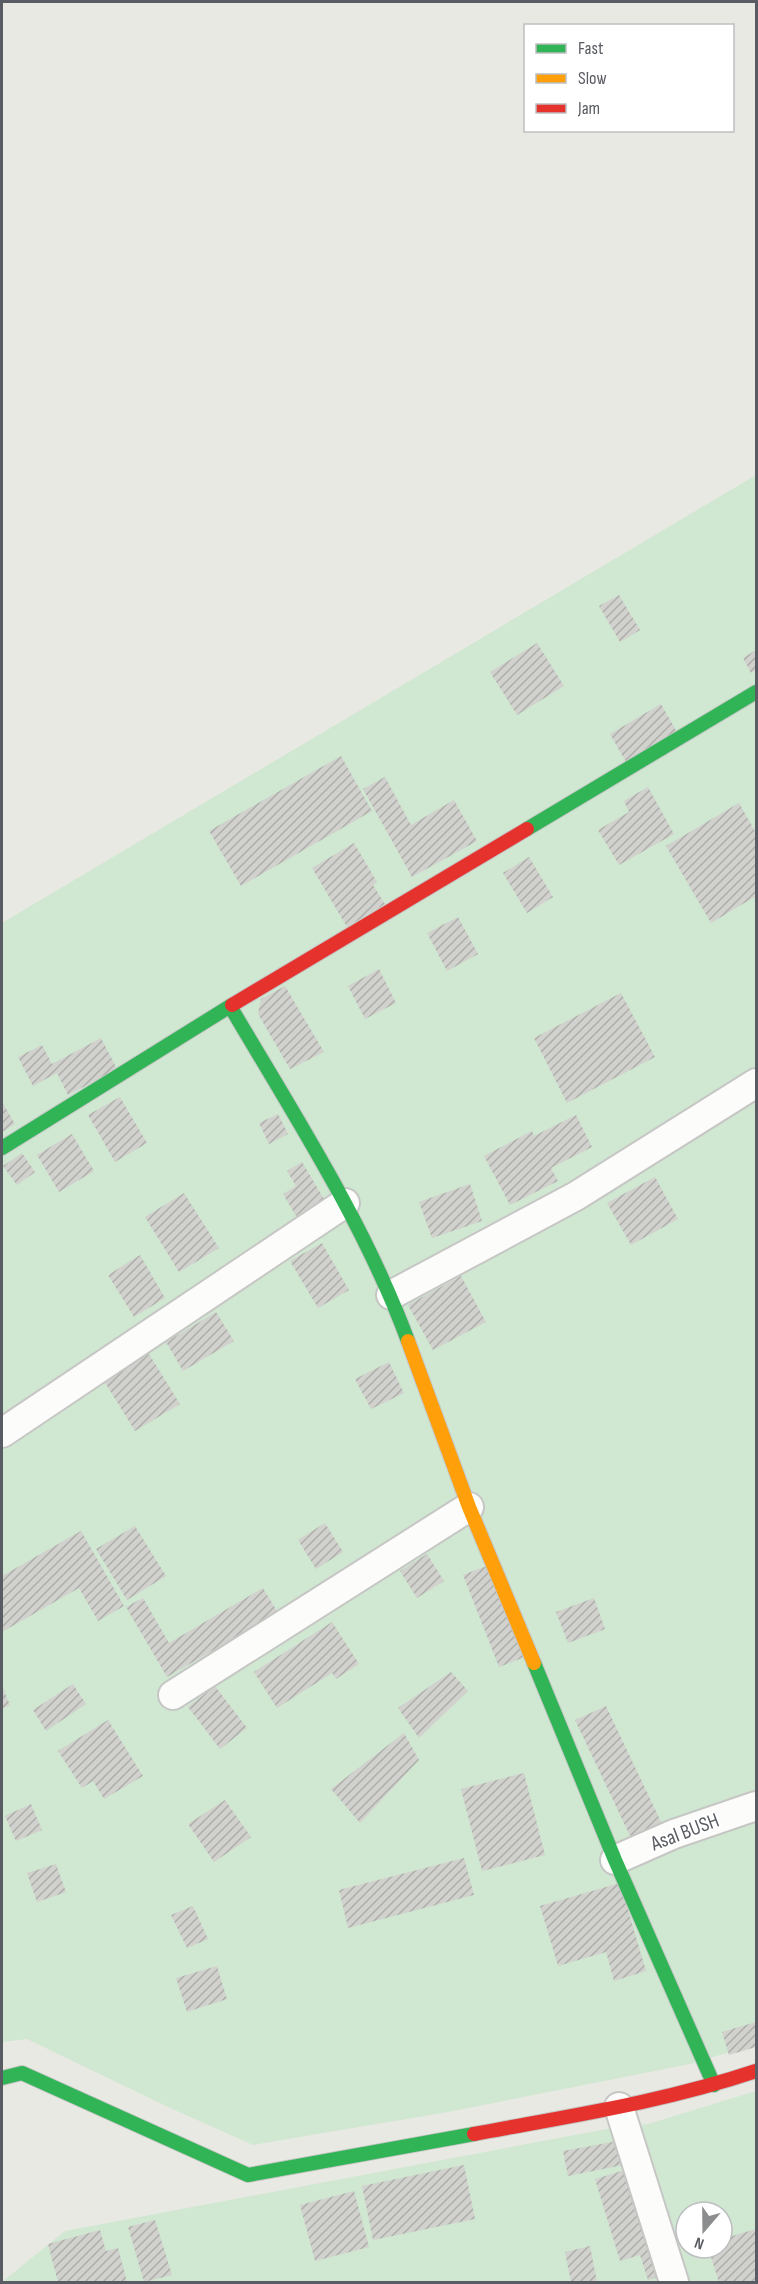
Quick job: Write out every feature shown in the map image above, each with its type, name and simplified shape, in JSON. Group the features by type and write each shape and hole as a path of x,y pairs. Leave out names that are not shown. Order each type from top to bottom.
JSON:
{"street":[{"path":"2,1148 230,1006 756,692"},
{"path":"230,1006 345,1203 391,1295 469,1507 615,1860 714,2085"},
{"path":"391,1295 576,1196 756,1083"},
{"path":"2,1433 345,1203"},
{"path":"172,1695 469,1507"},
{"name":"Asal BUSH","path":"615,1860 674,1834 756,1806"},
{"path":"2,2078 22,2073 248,2175 619,2107 714,2085 756,2071"},
{"path":"619,2107 674,2283"}],"green space":[{"path":"756,475 756,2044 690,2064 448,2112 253,2145 27,2039 2,2042 2,923"},
{"path":"756,2091 756,2282 2,2282 65,2231 612,2128 648,2124"}],"building":[{"path":"619,595 640,630 620,642 599,606"},
{"path":"537,643 564,686 517,715 490,672"},
{"path":"756,650 756,670 751,673 743,658"},
{"path":"661,704 678,734 627,764 610,734"},
{"path":"341,756 372,811 241,886 209,831"},
{"path":"385,777 411,825 454,800 477,841 412,877 363,789"},
{"path":"648,787 674,834 619,865 598,830 629,812 624,801"},
{"path":"739,803 756,833 756,896 711,923 666,846"},
{"path":"354,843 377,882 373,885 385,904 347,927 312,868"},
{"path":"529,857 553,897 527,913 503,873"},
{"path":"458,917 478,954 447,971 427,933"},
{"path":"379,969 396,1003 365,1019 348,986"},
{"path":"285,986 324,1052 290,1069 258,1014 261,999"},
{"path":"621,993 655,1057 567,1103 534,1038"},
{"path":"101,1038 117,1069 68,1095 57,1073 33,1086 18,1057 42,1045 52,1064"},
{"path":"120,1097 147,1143 115,1162 88,1115"},
{"path":"2,1102 15,1124 2,1132"},
{"path":"278,1114 288,1134 269,1144 259,1123"},
{"path":"576,1115 592,1147 551,1168 558,1181 510,1205 484,1156 532,1131 534,1136"},
{"path":"72,1134 94,1171 59,1192 37,1155"},
{"path":"22,1153 35,1172 17,1185 3,1166"},
{"path":"302,1162 324,1199 296,1216 283,1194 296,1186 287,1171"},
{"path":"655,1177 678,1219 631,1245 607,1203"},
{"path":"470,1184 482,1221 432,1238 419,1202"},
{"path":"184,1193 219,1248 179,1272 145,1217"},
{"path":"322,1243 349,1290 318,1308 290,1261"},
{"path":"140,1255 165,1298 134,1317 108,1275"},
{"path":"461,1276 486,1322 433,1350 408,1305"},
{"path":"216,1312 234,1341 183,1371 166,1342"},
{"path":"149,1354 180,1404 135,1431 104,1381"},
{"path":"389,1362 404,1393 371,1409 355,1379"},
{"path":"325,1523 343,1552 316,1569 298,1540"},
{"path":"135,1526 166,1576 127,1600 96,1549"},
{"path":"81,1531 124,1606 98,1621 79,1588 2,1632 2,1576"},
{"path":"427,1554 444,1581 417,1598 400,1571"},
{"path":"489,1565 525,1657 499,1667 463,1575"},
{"path":"263,1588 278,1613 167,1677 126,1607 143,1598 169,1643"},
{"path":"594,1598 605,1629 568,1643 556,1612"},
{"path":"332,1622 359,1664 336,1679 332,1673 277,1708 254,1672"},
{"path":"451,1672 468,1691 419,1738 398,1708"},
{"path":"73,1684 86,1704 46,1731 33,1710"},
{"path":"2,1686 10,1705 2,1709"},
{"path":"215,1686 247,1728 220,1749 188,1707"},
{"path":"606,1706 663,1826 632,1840 575,1720"},
{"path":"108,1720 143,1776 104,1799 93,1781 82,1788 58,1751"},
{"path":"404,1733 419,1760 360,1823 331,1789"},
{"path":"524,1773 545,1855 482,1871 461,1789"},
{"path":"225,1800 251,1837 214,1862 188,1824"},
{"path":"31,1804 42,1830 16,1841 5,1816"},
{"path":"464,1858 474,1895 348,1928 339,1890"},
{"path":"56,1864 66,1892 37,1902 27,1873"},
{"path":"620,1883 646,1971 614,1981 606,1952 558,1966 540,1906"},
{"path":"193,1906 208,1939 187,1948 171,1915"},
{"path":"217,1966 227,1999 187,2012 176,1978"},
{"path":"756,2022 756,2047 729,2055 722,2032"},
{"path":"618,2141 623,2165 568,2176 563,2151"},
{"path":"464,2165 475,2219 373,2240 362,2186"},
{"path":"635,2167 668,2275 648,2280 640,2255 620,2261 595,2179"},
{"path":"354,2191 369,2247 315,2261 300,2205"},
{"path":"155,2220 172,2275 144,2282 128,2227"},
{"path":"756,2229 756,2282 719,2282 712,2260 734,2260 734,2235"},
{"path":"100,2230 106,2251 118,2248 127,2282 58,2282 48,2244"},
{"path":"590,2246 597,2282 571,2282 565,2252"}],"traffic: fast":[{"path":"527,829 756,692"},
{"path":"2,1148 232,1005"},
{"path":"230,1006 349,1211 371,1254 408,1341"},
{"path":"534,1663 615,1860 714,2085"},
{"path":"2,2078 22,2073 248,2175 474,2134"}],"traffic: slow":[{"path":"408,1341 469,1507 534,1663"}],"traffic: jam":[{"path":"232,1005 527,829"},
{"path":"474,2134 651,2100 756,2071"}]}
